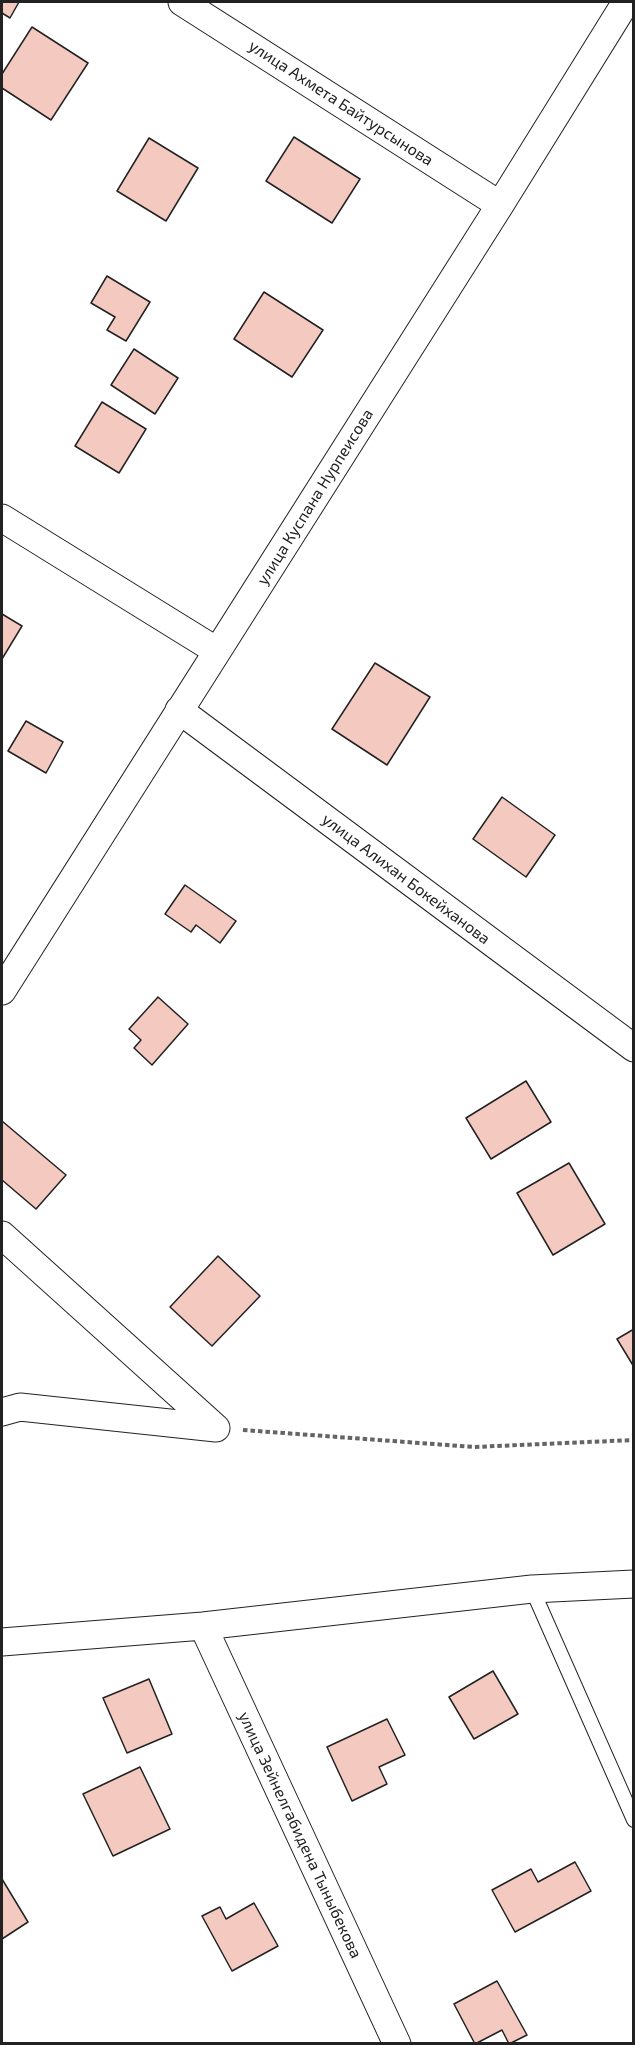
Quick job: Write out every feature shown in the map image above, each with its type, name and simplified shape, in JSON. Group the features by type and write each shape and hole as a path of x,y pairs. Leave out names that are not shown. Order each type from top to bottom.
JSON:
{"street":[{"name":"улица Ахмета Байтурсынова","path":"182,2 500,205"},
{"name":"улица Куспана Нурпеисова","path":"2,991 626,2"},
{"path":"2,518 217,651"},
{"name":"улица Алихан Бокейханова","path":"179,710 633,1048"},
{"path":"2,1235 216,1428"},
{"path":"2,1412 20,1407 216,1428"},
{"path":"2,1641 203,1626 532,1589 633,1584"},
{"name":"улица Зейнелгабидена Тыныбекова","path":"203,1626 397,2043"}],"lane":[{"path":"532,1589 633,1820"}],"path":[{"path":"216,1428 474,1447 633,1440"}],"building":[{"path":"2,2 19,2 10,18 2,13"},
{"path":"32,27 88,63 51,120 2,88 2,74"},
{"path":"294,137 360,179 332,223 266,181"},
{"path":"149,138 198,168 166,221 117,191"},
{"path":"107,276 150,302 126,341 107,330 115,317 91,303"},
{"path":"264,292 323,330 292,377 234,339"},
{"path":"134,349 178,378 155,414 111,385"},
{"path":"102,402 146,429 119,473 75,446"},
{"path":"2,614 22,626 2,659"},
{"path":"375,663 430,697 387,765 332,729"},
{"path":"26,721 63,742 46,773 8,751"},
{"path":"502,797 555,835 526,877 473,839"},
{"path":"185,885 236,921 220,943 196,925 191,932 165,914"},
{"path":"158,997 188,1024 152,1065 134,1048 141,1040 129,1029"},
{"path":"526,1081 551,1122 491,1159 466,1118"},
{"path":"2,1121 66,1175 36,1209 2,1180"},
{"path":"569,1163 605,1224 553,1255 517,1193"},
{"path":"218,1256 260,1296 212,1346 170,1307"},
{"path":"634,1329 634,1367 617,1339"},
{"path":"493,1671 518,1714 474,1739 449,1697"},
{"path":"149,1679 172,1734 127,1753 103,1698"},
{"path":"387,1719 405,1755 379,1767 387,1784 352,1801 327,1747"},
{"path":"140,1767 170,1829 113,1856 83,1794"},
{"path":"575,1862 591,1891 515,1932 492,1890 531,1869 538,1882"},
{"path":"2,1879 28,1922 2,1939"},
{"path":"254,1903 278,1946 232,1971 202,1916 220,1907 226,1919"},
{"path":"497,1981 527,2035 509,2044 502,2030 475,2044 454,2004"}]}
